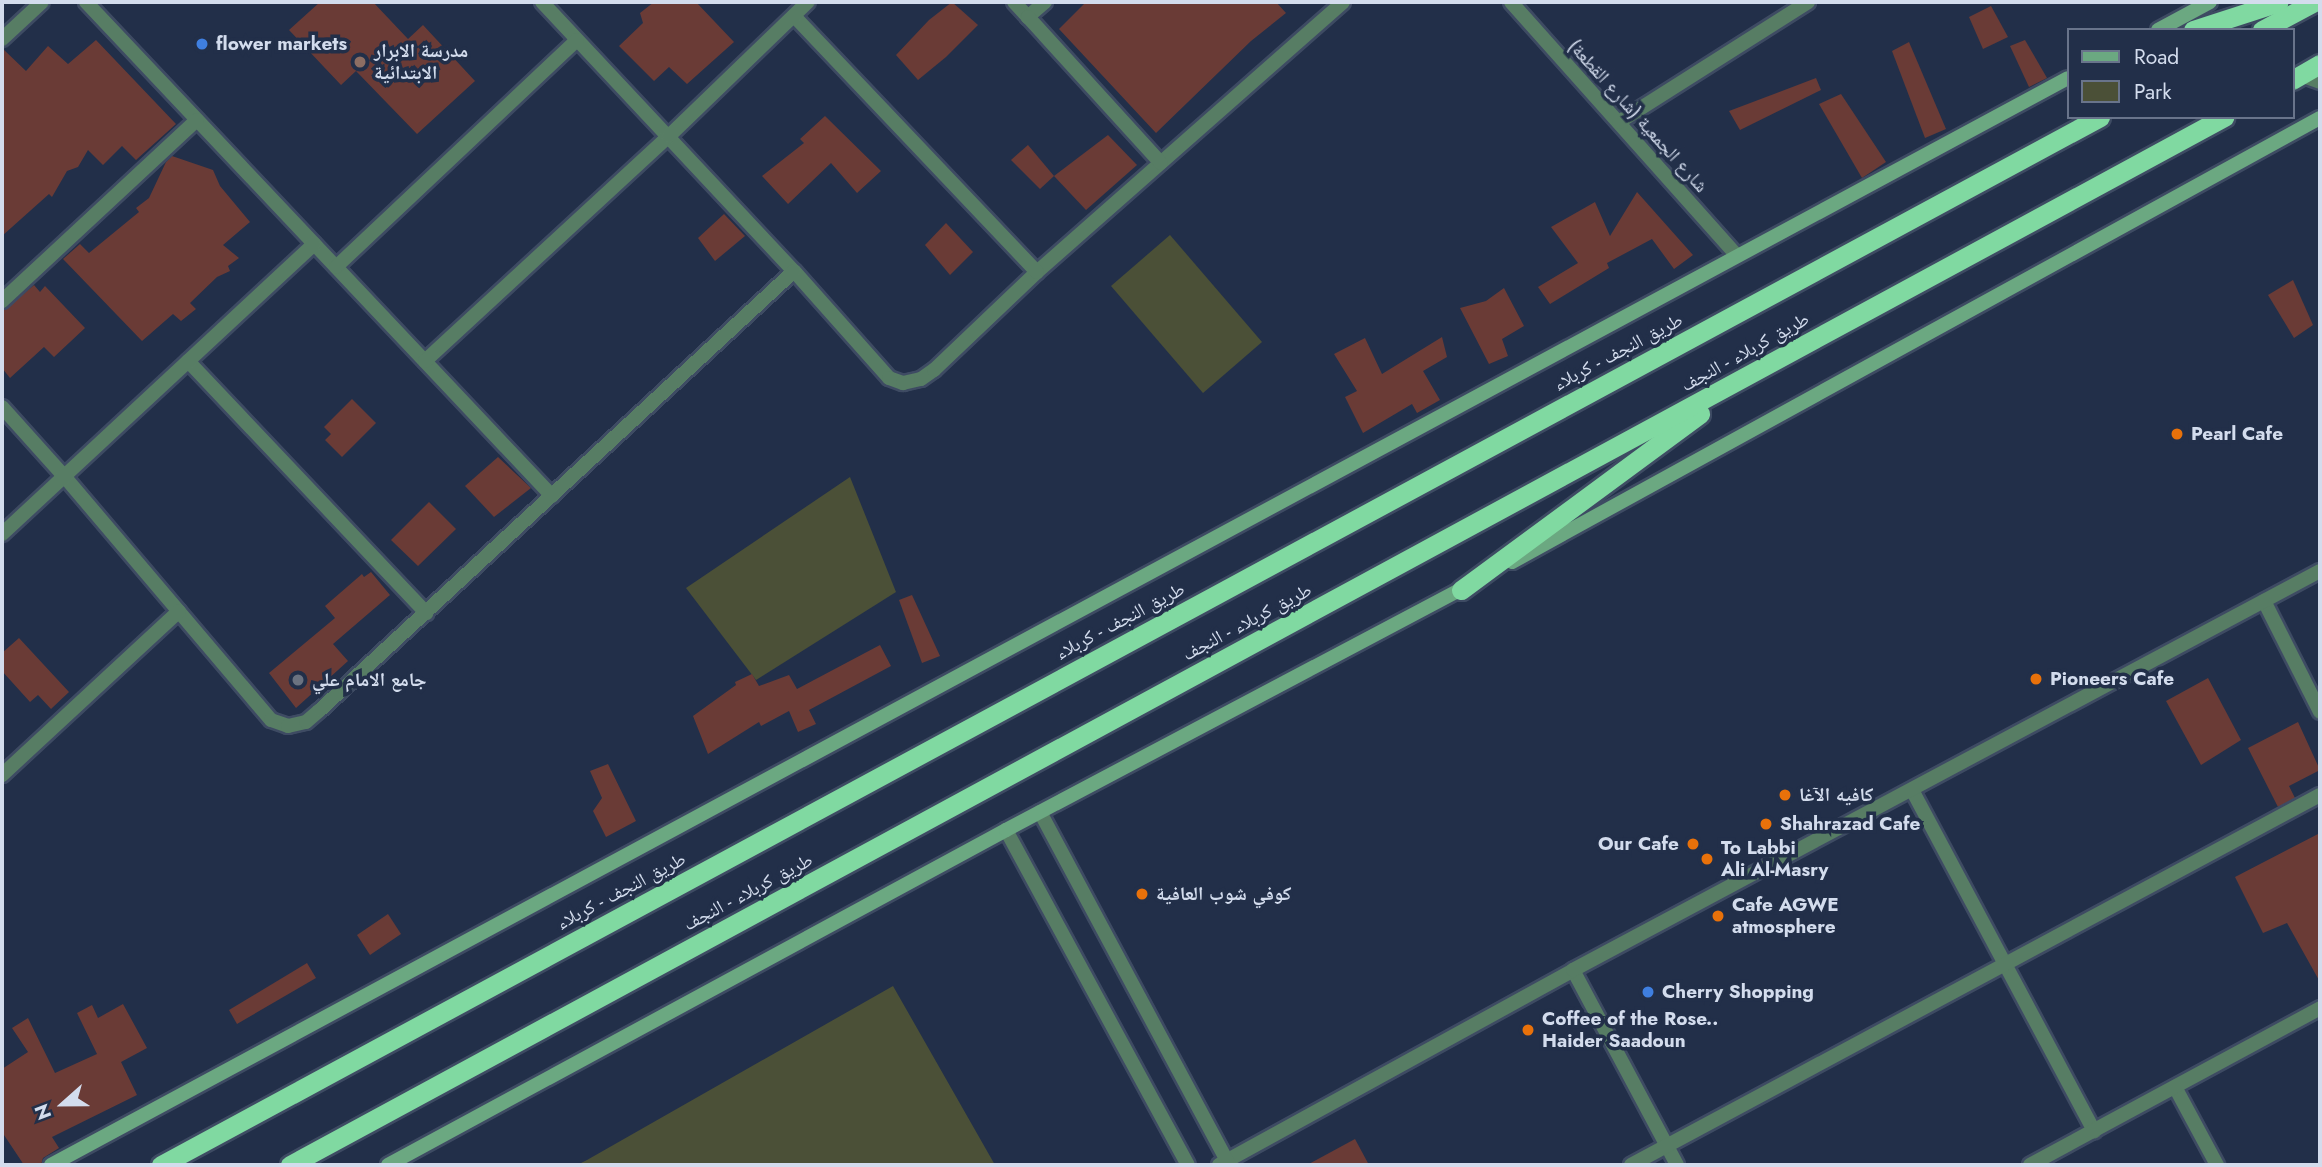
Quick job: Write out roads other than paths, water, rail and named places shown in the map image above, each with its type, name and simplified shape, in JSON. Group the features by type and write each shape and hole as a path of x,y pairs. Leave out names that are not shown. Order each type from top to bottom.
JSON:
{"highway":[{"path":"2199,28 2279,2"},
{"path":"2266,28 2314,2"},
{"path":"2297,78 2320,64"},
{"name":"طريق النجف - کربلاء","path":"161,1165 2096,119"},
{"name":"طريق کربلاء - النجف","path":"290,1165 2220,119"},
{"path":"1461,590 1760,370"}],"main road":[{"path":"2162,28 2210,2"},
{"path":"51,1165 2066,79"},
{"path":"388,1165 1006,830 1461,590 2320,118"}],"street":[{"path":"2,39 42,2"},
{"path":"86,2 552,496"},
{"path":"425,361 669,136 808,2"},
{"path":"1014,2 1160,163"},
{"path":"1028,17 1045,2"},
{"path":"546,3 577,40 794,271 883,371 903,383 921,379 934,370 1037,272 1343,2"},
{"name":"شارع الجمعية (شارع القطعة)","path":"1511,2 1737,256"},
{"path":"1619,122 1808,2"},
{"path":"794,16 1037,272"},
{"path":"336,267 577,40"},
{"path":"2297,78 2320,82"},
{"path":"2,301 197,120"},
{"path":"2,534 314,244"},
{"path":"2,407 271,720 288,726 306,722 794,271"},
{"path":"188,361 426,613"},
{"path":"1040,812 1225,1164 1573,970 2320,571"},
{"path":"2264,601 2320,712"},
{"path":"2,775 179,611"},
{"path":"1912,790 2094,1130"},
{"path":"1631,1165 2320,795"},
{"path":"1006,830 1188,1165"},
{"path":"1573,970 1677,1165"},
{"path":"2030,1165 2320,1008"},
{"path":"2175,1087 2217,1165"}],"place":[{"name":"flower markets","path":"202,44"},
{"name":"مدرسة الابرار الابتدائية","path":"360,62"},
{"name":"Pearl Cafe","path":"2177,434"},
{"name":"Pioneers Cafe","path":"2036,679"},
{"name":"جامع الامام علي","path":"298,680"},
{"name":"كافيه الآغا","path":"1785,795"},
{"name":"Shahrazad Cafe","path":"1766,824"},
{"name":"Our Cafe","path":"1693,844"},
{"name":"To Labbi Ali Al-Masry","path":"1707,859"},
{"name":"كوفي شوب العافية","path":"1142,894"},
{"name":"Cafe AGWE atmosphere","path":"1718,916"},
{"name":"Cherry Shopping","path":"1648,992"},
{"name":"Coffee of the Rose.. Haider Saadoun","path":"1528,1030"}]}
